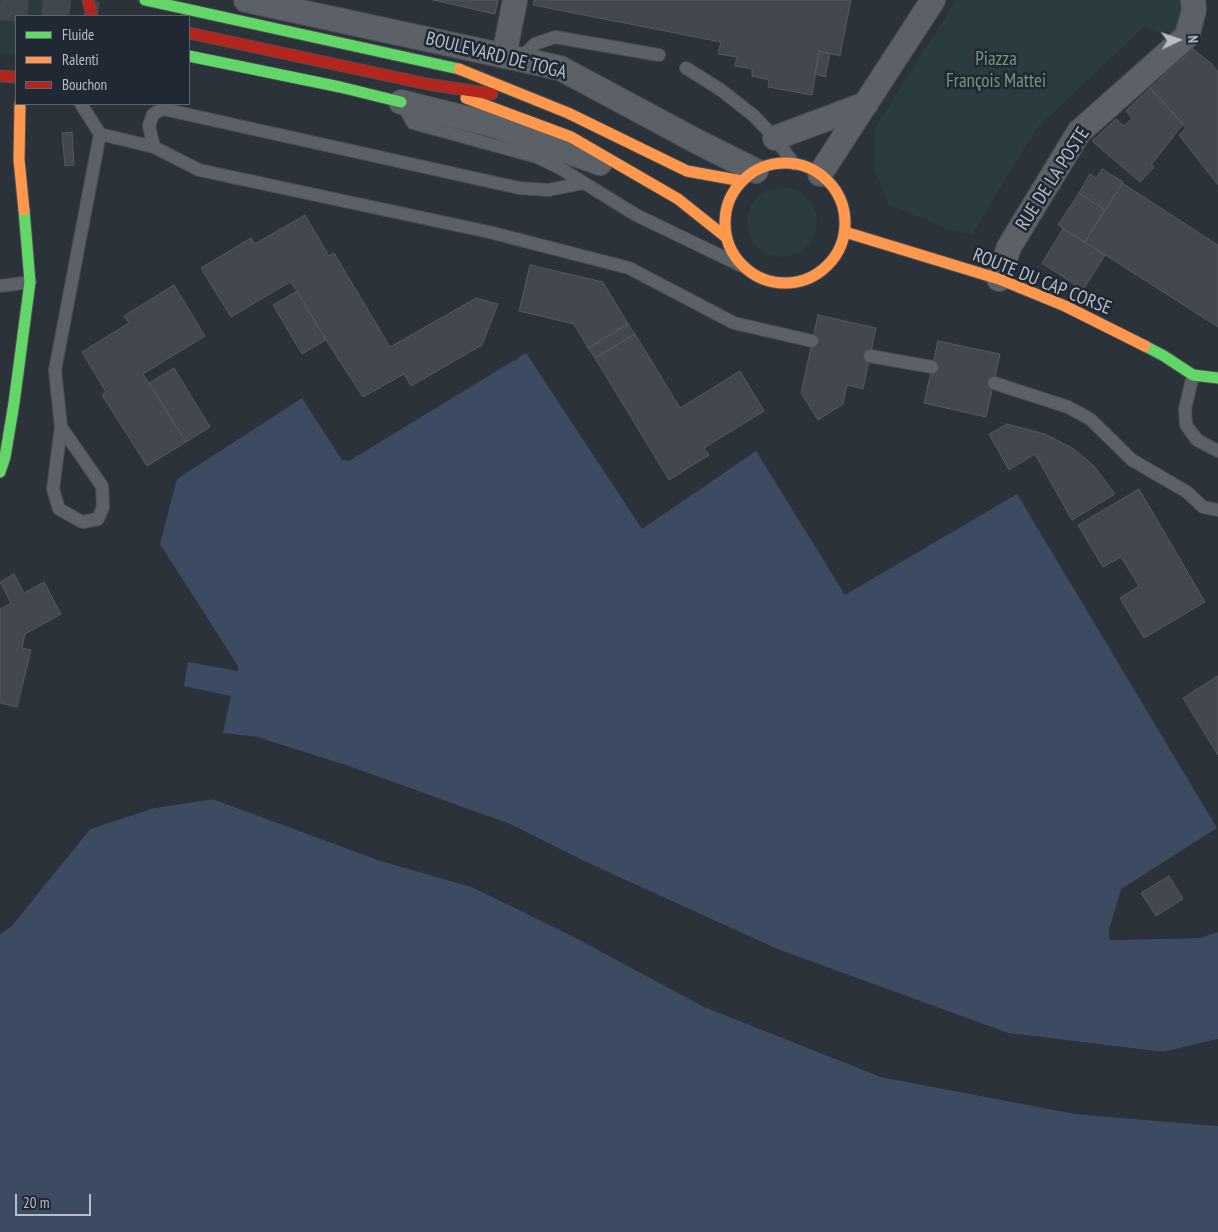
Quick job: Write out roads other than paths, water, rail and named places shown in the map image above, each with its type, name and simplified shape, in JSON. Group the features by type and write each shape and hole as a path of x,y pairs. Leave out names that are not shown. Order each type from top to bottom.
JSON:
{"main road":[{"path":"88,0 92,15"},
{"path":"144,0 457,68 540,101 612,134 687,172 749,176"},
{"path":"190,32 427,84 540,101"},
{"path":"190,56 340,87 400,102"},
{"path":"0,76 15,77"},
{"path":"427,84 571,137 678,199 727,238"},
{"path":"0,472 5,457 14,403 30,282 19,160 20,105"},
{"path":"774,164 794,164 808,167 820,174 832,185 841,200 845,216 845,232 839,251 828,266 813,277 795,283 776,283 758,277 742,266 733,253 727,238 725,222 727,207 733,193 749,176 774,164"},
{"name":"ROUTE DU CAP CORSE","path":"845,232 999,280 1064,306 1164,356 1193,375 1218,378"}],"street":[{"name":"BOULEVARD DE TOGA","path":"246,0 560,68 696,141 749,176"},
{"path":"512,57 515,0"},
{"path":"820,174 933,0"},
{"name":"RUE DE LA POSTE","path":"999,280 1009,247 1079,132 1187,36 1194,10 1193,0"},
{"path":"400,102 493,125 643,178"},
{"path":"775,138 866,104"}],"lane":[{"path":"512,57 535,44 555,37 659,55"},
{"path":"686,68 721,90 754,116 775,138 794,164"},
{"path":"400,102 413,123 537,157 560,168 636,214 742,266"},
{"path":"61,427 102,486 103,507 98,519 82,522 59,509 53,489 61,427 55,370 100,134 82,105"},
{"path":"154,147 149,126 153,114 163,109 519,188 548,190 584,183"},
{"path":"100,134 154,147 199,170 489,232 629,268 734,322 812,342"},
{"path":"0,286 30,282"},
{"path":"870,356 932,367"},
{"path":"1193,375 1185,409 1186,425 1197,440 1218,451"},
{"path":"994,383 1068,407 1090,419 1132,460 1187,492 1203,506 1218,510"}],"water":[{"path":"526,353 642,529 756,451 845,595 1017,494 1217,828 1121,889 1109,931 1110,940 1199,938 1218,932 1218,1039 1163,1052 1008,1033 777,949 586,862 510,824 346,765 257,737 223,733 231,696 184,686 188,662 238,671 238,666 160,544 177,479 302,398 342,460 349,461"},
{"path":"213,799 378,860 472,887 570,935 704,1007 881,1077 1076,1114 1218,1126 1218,1232 0,1232 0,934 12,925 90,829 154,808"}],"tunnel":[{"path":"0,6 91,15"}],"park label":[{"name":"Piazza François Mattei","path":"996,71"}]}
